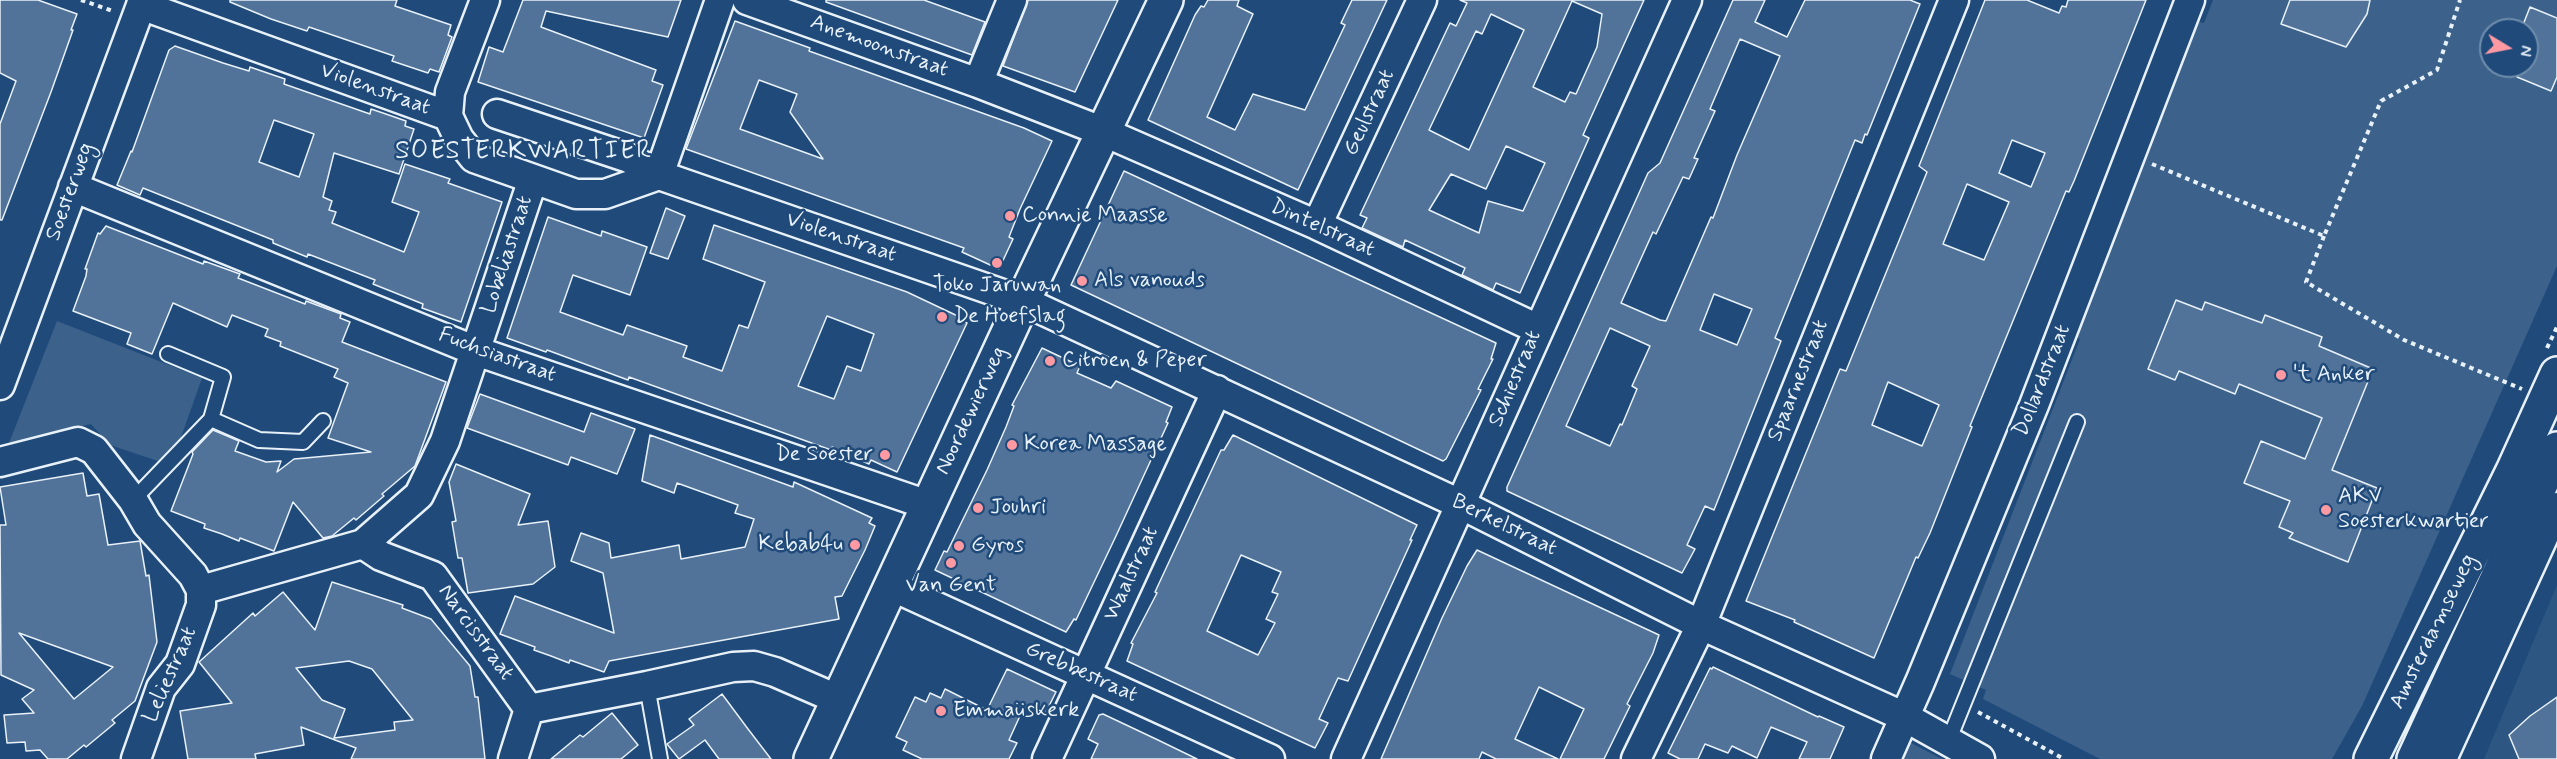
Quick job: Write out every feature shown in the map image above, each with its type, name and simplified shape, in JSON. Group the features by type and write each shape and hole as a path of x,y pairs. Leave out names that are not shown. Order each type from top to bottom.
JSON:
{"street":[{"path":"448,116 450,92 485,0"},
{"path":"658,175 720,0"},
{"name":"Anemoonstraat","path":"747,0 978,83 1104,132"},
{"name":"Anemoonstraat","path":"978,83 1012,0"},
{"name":"Noordewierweg","path":"811,759 1023,301 1166,0"},
{"name":"Geulstraat","path":"1317,225 1422,0"},
{"name":"Schiestraat","path":"1346,759 1687,0"},
{"name":"Spaarnestraat","path":"1636,759 1701,625 1954,0"},
{"name":"Dollardstraat","path":"1886,759 2034,405 2190,0"},
{"name":"Violenstraat","path":"140,8 448,116 459,139 474,158 576,194 605,194 658,175"},
{"name":"Soesterweg","path":"0,385 140,8"},
{"name":"Violenstraat","path":"497,114 629,159 658,175 1023,301"},
{"name":"Dintelstraat","path":"1104,132 1317,225 1538,329"},
{"name":"Lobeliastraat","path":"363,544 419,495 445,441 532,179"},
{"name":"Fuchsiastraat","path":"73,187 476,351 928,505"},
{"name":"Berkelstraat","path":"1023,301 1462,505 1701,625 1905,717 1980,759"},
{"name":"Amsterdamseweg","path":"2371,759 2492,513 2557,374"},
{"name":"Waalstraat","path":"1047,759 1217,390"},
{"path":"0,462 78,442 94,450 133,500 147,524 193,575 201,590 363,544"},
{"name":"Amsterdamseweg","path":"2414,759 2557,449"},
{"path":"2442,759 2557,507"},
{"name":"Narcisstraat","path":"363,544 381,556 433,576 529,709"},
{"name":"Grebbestraat","path":"891,586 1270,759"},
{"name":"Leliestraat","path":"136,759 161,688 180,664 201,605 201,590"},
{"path":"513,759 529,709 733,667 754,666 775,672 837,699"}],"lane":[{"path":"133,500 211,419 223,377 168,354"},
{"path":"211,419 259,440 303,442 323,421"},
{"path":"1948,742 2077,422"},
{"path":"647,686 660,759"}],"path":[{"path":"81,0 140,8"},
{"path":"2460,0 2437,70 2381,101 2306,282 2404,339 2528,391"},
{"path":"2131,156 2324,236"},
{"path":"1964,705 2064,759"}],"shaded area":[{"path":"2213,0 2557,0 2557,266 2362,706 2332,759 2100,759 1983,699 1986,690 1950,674 2080,339 2075,336 2199,22 2204,23"},
{"path":"57,321 202,378 179,443 158,461 110,445 91,424 9,443"},
{"path":"2557,585 2557,759 2484,759"},
{"path":"1911,743 1942,759 1900,759"}],"building":[{"path":"0,0 38,0 77,14 51,92 2,220 0,220 0,124 16,81 0,73"},
{"path":"230,0 397,0 395,6 451,25 448,35 452,37 439,72 430,69 428,73 392,61 394,56 309,27 307,31 271,19 230,2"},
{"path":"523,0 681,0 668,37 546,11 541,27 656,70 652,81 663,85 644,138 478,82 489,47 503,52"},
{"path":"826,0 924,0 985,22 972,55 826,2"},
{"path":"1028,0 1118,0 1075,92 1003,66"},
{"path":"1208,0 1239,0 1237,6 1253,14 1207,117 1235,130 1253,94 1305,110 1345,25 1341,23 1352,0 1387,0 1298,190 1148,120 1195,15"},
{"path":"1460,0 1644,0 1583,135 1589,138 1520,293 1496,283 1493,290 1462,275 1465,268 1405,240 1403,247 1362,228 1367,218 1360,215 1450,23 1456,26 1467,3","holes":["1572,1 1602,14 1597,47 1576,94 1570,92 1565,102 1533,87","1491,14 1524,30 1469,150 1429,130 1476,31 1482,34","1506,146 1545,163 1523,211 1488,201 1479,233 1429,210 1451,174 1486,189"]},
{"path":"1733,0 1765,0 1755,22 1787,37 1805,0 1910,0 1920,4 1867,135 1865,134 1862,143 1855,140 1775,338 1781,341 1714,510 1705,506 1687,545 1695,549 1682,573 1507,491 1648,173 1660,163","holes":["1740,39 1780,56 1737,155 1713,218 1711,217 1666,321 1660,320 1621,303 1653,232 1656,234 1683,177 1689,179 1698,159 1694,158 1715,111 1710,109","1714,294 1752,309 1737,345 1700,330","1610,328 1650,346 1632,386 1637,389 1622,425 1620,424 1610,446 1566,426"]},
{"path":"1985,0 2027,0 2059,13 2062,6 2066,7 2068,0 2146,0 2074,181 2069,192 2066,191 1970,426 1972,427 1930,533 1918,558 1916,557 1874,658 1794,622 1795,620 1746,601 1840,369 1846,371 1927,172 1919,166","holes":["2012,140 2045,153 2031,187 1999,173","1967,184 2009,202 1984,260 1943,244","1888,382 1939,405 1922,446 1872,425"]},
{"path":"2290,0 2370,0 2367,14 2346,47 2281,24"},
{"path":"2530,7 2557,18 2557,77 2551,91 2519,78 2539,78 2539,18 2526,18"},
{"path":"735,21 810,48 809,51 1024,128 1052,141 1020,209 1009,237 1013,239 999,269 962,252 964,248 686,149","holes":["759,80 797,94 790,112 823,159 740,129"]},
{"path":"175,46 249,71 250,67 285,79 284,84 370,114 371,109 406,121 405,126 414,129 399,174 334,153 323,197 332,201 329,210 336,212 332,223 404,252 419,212 392,202 405,164 450,179 448,183 502,202 461,322 422,308 423,304 373,284 375,280 308,254 307,257 273,243 273,240 143,188 140,195 117,185 132,152 169,50","holes":["274,120 314,134 299,177 259,162"]},
{"path":"1124,171 1496,343 1491,359 1493,359 1478,389 1481,390 1446,459 1443,461 1071,285"},
{"path":"666,208 685,216 668,259 650,253"},
{"path":"548,217 601,236 602,231 647,247 630,295 573,275 560,312 623,335 627,325 687,346 683,357 722,371 739,325 748,328 765,282 703,259 714,225 907,292 964,319 963,321 967,323 897,472 871,460 869,464 832,447 831,450 629,377 628,380 507,338","holes":["827,316 874,334 861,371 847,366 834,399 798,386"]},
{"path":"106,226 203,264 204,261 240,274 238,278 305,304 306,301 341,314 340,318 350,322 342,342 446,382 415,466 356,520 354,518 332,536 323,538 293,502 274,551 204,528 205,524 171,511 192,452 213,430 239,441 235,451 266,462 281,461 277,472 294,459 371,452 328,438 348,383 334,377 338,369 280,346 281,342 265,336 268,329 232,315 227,327 173,303 152,354 127,344 131,333 73,311 98,233 100,234"},
{"path":"2176,300 2202,310 2205,302 2262,323 2265,315 2322,337 2319,346 2373,369 2332,470 2377,488 2348,562 2289,538 2293,533 2279,527 2290,501 2244,483 2261,441 2305,459 2322,418 2239,384 2235,394 2179,371 2175,380 2148,369"},
{"path":"1042,348 1080,366 1077,373 1111,388 1116,381 1172,407 1166,422 1168,423 1116,536 1076,620 1074,619 1066,632 935,570 944,551 947,552 987,470 1006,427 1014,406 1012,405"},
{"path":"480,394 584,432 591,413 635,429 617,474 571,457 568,465 467,428"},
{"path":"650,435 793,487 794,482 872,518 869,523 875,526 865,550 842,596 835,597 839,619 609,661 604,672 570,660 569,663 500,634 515,596 614,633 603,573 571,561 581,533 609,543 611,558 679,545 681,559 745,547 754,519 735,513 738,505 677,483 674,493 642,481"},
{"path":"1233,435 1417,525 1348,681 1338,678 1319,719 1328,723 1315,748 1127,661 1133,644 1131,643 1157,593 1155,592 1221,450 1224,450","holes":["1241,555 1281,572 1272,592 1278,594 1266,619 1275,623 1258,655 1207,631"]},
{"path":"456,464 530,494 518,525 548,521 555,567 533,584 468,593 462,558 458,558 452,522 456,521 449,482"},
{"path":"83,473 87,496 99,494 108,545 140,541 146,576 149,575 157,642 135,701 112,720 115,723 67,759 48,759 40,750 26,751 25,742 7,743 4,715 34,713 22,699 34,690 1,675 0,525 6,525 0,487","holes":["19,633 113,667 74,699"]},
{"path":"1477,550 1659,635 1653,653 1627,704 1630,706 1604,759 1560,759 1584,709 1539,687 1515,739 1558,759 1496,759 1482,752 1479,759 1381,759 1442,618"},
{"path":"332,582 403,605 402,608 431,619 470,666 475,697 478,697 485,759 351,759 356,748 301,727 304,745 255,754 256,759 188,759 180,711 232,703 199,662 253,613 255,616 283,592 315,630","holes":["349,661 372,669 413,720 394,722 395,730 334,738 345,709 322,700 296,668"]},
{"path":"1713,667 1844,727 1830,759 1799,759 1807,742 1771,727 1757,758 1732,746 1728,753 1705,744 1698,759 1680,759 1668,753 1710,668"},
{"name":"Emmaüskerk","path":"1007,669 1056,692 1044,716 1024,707 1009,740 1017,743 1009,759 922,759 903,750 907,742 896,737 915,697 926,702 930,693 941,698 945,689 987,710"},
{"path":"722,694 771,759 719,759 705,740 679,759 667,744 694,725 689,719"},
{"path":"2557,697 2557,759 2519,759 2509,735 2530,716"},
{"path":"612,713 638,745 621,759 551,759 580,735 583,737"},
{"path":"1103,714 1197,759 1091,759 1098,744 1088,739 1099,715"}],"place":[{"name":"Connie Maasse","path":"1010,216"},
{"name":"Toko Jaruwan","path":"997,263"},
{"name":"Als vanouds","path":"1082,281"},
{"name":"De Hoefslag","path":"942,317"},
{"name":"Citroen & Peper","path":"1050,361"},
{"name":"'t Anker","path":"2281,375"},
{"name":"Korea Massage","path":"1012,445"},
{"name":"De Soester","path":"885,455"},
{"name":"Jouhri","path":"978,508"},
{"name":"AKV Soesterkwartier","path":"2326,510"},
{"name":"Kebab4u","path":"855,545"},
{"name":"Gyros","path":"959,546"},
{"name":"Van Gent","path":"951,563"},
{"name":"Emmaüskerk","path":"941,711"}],"district":[{"name":"SOESTERKWARTIER","path":"524,153"}]}
